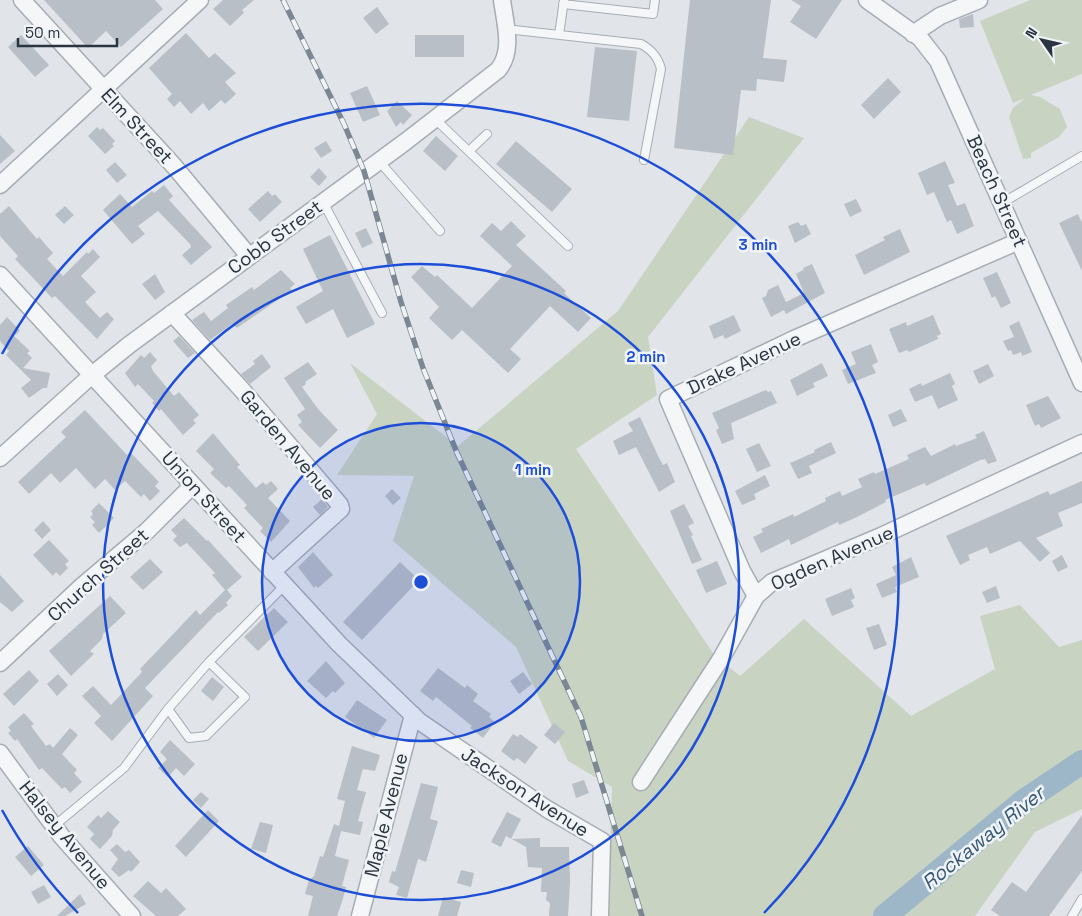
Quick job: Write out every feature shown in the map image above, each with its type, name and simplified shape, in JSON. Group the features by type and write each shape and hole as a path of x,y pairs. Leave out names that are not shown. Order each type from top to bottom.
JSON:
{"street":[{"name":"Elm Street","path":"22,0 174,166 249,256"},
{"path":"0,184 200,0"},
{"name":"Cobb Street","path":"0,458 92,375 172,313 379,161 498,70 505,62 507,52 502,0"},
{"name":"Beach Street","path":"867,0 925,43 945,74 1082,383"},
{"path":"914,34 940,16 979,0"},
{"name":"Drake Avenue","path":"756,596 739,564 668,399 786,343 1019,241"},
{"name":"Union Street","path":"0,275 339,644 413,715"},
{"name":"Garden Avenue","path":"172,313 243,391 340,505 341,509 327,523 272,572"},
{"name":"Ogden Avenue","path":"641,782 722,657 756,596 772,582 881,536 1082,444"},
{"name":"Church Street","path":"0,663 88,581 147,531 193,485"},
{"name":"Maple Avenue","path":"360,916 413,715"},
{"name":"Jackson Avenue","path":"413,715 547,809 602,841 600,916"},
{"name":"Halsey Avenue","path":"0,754 54,826 132,916"}],"lane":[{"path":"559,35 564,2 653,14 655,0"},
{"path":"506,29 641,44 655,55 661,69 644,160"},
{"path":"435,118 568,246"},
{"path":"469,151 487,134"},
{"path":"1002,203 1082,156"},
{"path":"379,161 440,231"},
{"path":"323,202 382,313"},
{"path":"54,826 124,768 168,709 209,662 285,585"},
{"path":"168,709 189,738 206,736 245,697 209,662"},
{"path":"1072,916 1082,899"}],"green space":[{"path":"1030,0 1082,0 1082,74 1031,95 1040,97 1060,109 1067,127 1059,137 1031,153 1031,158 1023,159 1009,117 1013,108 1025,98 1013,103 980,21"},
{"path":"749,117 804,138 648,337 657,395 576,449 715,656 740,676 804,619 911,716 995,669 980,616 1020,605 1059,647 1082,640 1082,809 1035,832 975,916 608,916 612,787 568,761 516,647 393,541 414,476 337,475 377,414 350,363 458,446 618,311"}],"building":[{"path":"44,0 155,0 163,9 121,47 106,31 88,48"},
{"path":"223,0 254,0 242,10 244,13 230,26 213,9"},
{"path":"690,0 771,0 763,58 787,60 784,82 757,79 756,91 741,90 733,155 674,148"},
{"path":"791,0 842,0 816,39 790,22 801,6"},
{"path":"377,7 389,24 376,34 363,18"},
{"path":"973,14 974,27 960,28 959,19"},
{"path":"186,33 209,58 215,53 236,73 225,82 236,94 225,104 221,100 209,111 203,103 191,114 180,101 174,107 167,99 172,94 149,68"},
{"path":"21,35 49,65 35,77 8,47"},
{"path":"415,35 464,35 464,57 415,57"},
{"path":"595,47 637,51 629,121 587,117"},
{"path":"888,78 901,92 874,119 861,105"},
{"path":"367,86 380,115 363,122 350,93"},
{"path":"397,101 412,115 403,125 401,122 396,127 387,111"},
{"path":"97,127 100,130 103,128 115,141 112,144 114,146 105,154 88,136"},
{"path":"0,135 15,151 0,164"},
{"path":"436,136 458,156 445,171 423,151"},
{"path":"326,141 332,151 321,158 314,148"},
{"path":"516,141 572,189 552,212 496,164"},
{"path":"945,161 955,183 948,185 957,206 965,203 974,226 957,234 951,220 947,222 934,192 927,195 918,173"},
{"path":"115,162 127,175 117,183 106,170"},
{"path":"319,168 327,177 319,186 310,177"},
{"path":"164,185 173,196 169,200 212,247 191,265 182,255 191,247 190,244 158,211 138,226 145,234 132,244 103,210 120,194 132,207 152,191 154,193"},
{"path":"268,191 272,196 275,194 282,202 260,222 248,209"},
{"path":"856,199 862,211 850,217 844,204"},
{"path":"9,206 37,239 39,237 53,253 47,259 63,276 87,252 88,254 93,249 100,257 81,276 96,292 85,302 100,318 107,312 114,319 97,339 55,296 52,298 15,259 18,256 0,236 0,214"},
{"path":"65,206 74,215 64,224 55,215"},
{"path":"1078,214 1082,223 1082,271 1059,223"},
{"path":"511,221 526,236 516,245 566,291 564,293 591,318 578,332 550,306 510,349 521,359 508,373 462,330 452,340 429,318 439,307 411,277 422,266 435,277 437,275 472,308 512,266 480,236 492,223 501,231"},
{"path":"798,222 801,226 806,224 811,234 795,243 788,226"},
{"path":"366,228 373,243 362,248 355,233"},
{"path":"900,229 910,252 864,275 855,255 885,240 883,237"},
{"path":"330,235 375,324 347,338 333,309 306,324 296,307 323,291 303,249"},
{"path":"812,264 825,293 786,314 784,310 771,317 762,298 766,296 768,290 778,285 786,302 804,293 796,274 803,270 804,272 803,268"},
{"path":"281,270 295,284 290,288 292,290 237,328 232,324 210,340 192,320 204,312 211,321 228,308 226,305 252,287 254,290"},
{"path":"997,272 1011,303 1001,308 995,296 992,298 983,278"},
{"path":"155,274 165,292 155,300 142,284"},
{"path":"734,315 741,331 725,339 723,335 714,339 709,326"},
{"path":"933,315 941,334 937,336 938,339 909,352 907,350 899,353 889,329 906,322 907,326"},
{"path":"7,317 20,331 14,336 30,351 27,353 32,358 23,368 50,373 47,388 43,388 29,398 21,388 31,380 6,355 9,351 0,341 0,325"},
{"path":"1019,321 1032,352 1022,356 1021,352 1013,355 1011,350 1008,351 1003,341 1014,337 1009,326"},
{"path":"179,336 195,353 188,358 173,341"},
{"path":"871,344 878,362 872,365 876,373 848,384 842,370 856,364 851,352"},
{"path":"150,352 157,360 151,366 153,371 174,396 179,392 199,415 193,420 196,423 183,435 161,409 159,411 152,403 154,401 138,384 135,387 125,373 141,355 144,358"},
{"path":"262,354 271,367 250,384 241,374 255,364 253,361"},
{"path":"308,362 317,374 305,382 306,384 302,387 319,410 338,430 320,448 298,425 302,422 297,415 305,409 284,378"},
{"path":"822,363 828,376 813,383 815,387 797,396 790,380"},
{"path":"988,364 994,376 979,384 973,371"},
{"path":"950,373 955,384 952,386 958,400 938,409 932,395 915,402 909,389 921,383 922,386"},
{"path":"766,390 768,392 771,391 777,403 731,423 734,439 722,444 716,430 719,428 712,413"},
{"path":"1048,396 1061,418 1041,428 1039,424 1035,426 1026,405"},
{"path":"901,409 907,421 893,427 888,415"},
{"path":"85,410 127,455 130,452 159,482 155,486 160,491 150,501 144,494 141,497 125,481 115,490 105,479 95,489 76,468 60,483 51,473 29,494 18,482 66,437 61,432"},
{"path":"640,417 660,460 663,465 667,463 675,482 659,492 636,447 619,455 613,441 633,431 628,423"},
{"path":"984,431 997,461 988,464 985,459 980,460 926,486 925,483 885,500 886,502 839,525 838,522 791,545 789,539 761,553 753,537 763,532 761,529 793,514 794,517 826,501 825,498 840,491 842,496 862,487 858,479 874,472 875,474 909,459 907,455 925,447 931,456 955,444 956,446 977,438 975,435"},
{"path":"213,433 240,465 237,467 256,488 263,482 266,485 271,481 278,489 268,498 290,521 271,542 260,531 263,528 244,508 247,505 229,486 226,488 210,473 214,469 196,451"},
{"path":"831,442 836,453 809,466 812,473 798,479 790,463 815,452 814,450"},
{"path":"759,443 771,466 757,472 746,449"},
{"path":"765,475 770,486 754,494 756,499 742,505 735,491"},
{"path":"1082,481 1082,503 1058,513 1063,526 1036,538 1050,553 1040,562 1020,541 990,554 987,547 968,555 970,560 960,565 946,536 1048,491 1050,495"},
{"path":"392,489 401,498 393,505 385,496"},
{"path":"322,499 328,507 320,515 313,507"},
{"path":"99,503 114,518 99,533 92,525 95,522 90,517 93,514 91,511"},
{"path":"684,504 694,523 688,526 702,560 692,564 670,511"},
{"path":"184,518 208,540 242,577 227,590 232,596 226,603 228,605 218,612 145,688 153,696 112,741 94,723 101,716 82,696 93,686 111,705 142,672 140,669 196,610 200,615 225,590 212,575 215,573 187,543 180,547 173,540 177,536 171,530"},
{"path":"43,521 51,530 42,539 34,530"},
{"path":"49,540 69,561 65,564 68,568 60,576 56,572 53,576 33,555"},
{"path":"313,552 333,575 318,588 316,586 314,588 298,567"},
{"path":"1062,555 1068,567 1058,572 1052,561"},
{"path":"911,557 919,577 895,587 897,592 882,598 876,584 896,575 892,567"},
{"path":"150,559 163,572 143,590 130,577"},
{"path":"717,561 727,584 706,593 696,570"},
{"path":"400,562 419,580 362,640 343,622"},
{"path":"0,575 24,601 12,612 0,602"},
{"path":"996,586 1000,598 987,603 982,592"},
{"path":"851,588 855,598 851,600 854,607 832,616 825,599"},
{"path":"110,596 126,613 103,634 102,639 90,651 94,654 71,676 49,651"},
{"path":"274,608 288,622 258,651 244,637"},
{"path":"879,624 887,645 874,650 866,628"},
{"path":"326,661 345,683 335,693 333,691 326,698 307,681"},
{"path":"438,668 465,688 467,685 478,694 473,701 491,714 489,717 495,722 483,738 470,728 472,726 436,697 433,701 420,691"},
{"path":"29,670 39,681 14,706 3,694"},
{"path":"523,672 532,684 519,694 510,681"},
{"path":"58,674 68,685 57,696 47,684"},
{"path":"212,677 224,687 213,701 201,691"},
{"path":"357,700 387,720 374,738 345,717"},
{"path":"24,713 34,724 31,726 46,746 50,744 53,748 70,728 78,735 62,754 77,770 74,773 82,782 70,793 65,787 62,789 42,768 39,770 17,739 15,741 8,733 11,731 8,727"},
{"path":"554,723 565,732 555,744 544,735"},
{"path":"513,734 518,737 520,734 538,747 525,764 517,758 514,761 501,751"},
{"path":"170,740 195,764 184,776 176,768 168,777 158,768 167,759 160,752"},
{"path":"352,746 380,755 375,771 363,769 357,790 366,792 358,821 363,822 360,835 341,831 335,856 349,860 342,886 346,887 337,916 308,916 313,896 305,894 309,880 314,876 320,856 323,857 334,824 339,826 345,801 337,799"},
{"path":"584,780 589,793 576,798 572,784"},
{"path":"421,783 438,787 430,819 438,821 426,862 418,859 407,898 396,895 399,887 389,882 392,871 395,872"},
{"path":"201,792 209,799 201,808 193,800"},
{"path":"208,810 219,821 186,857 175,846"},
{"path":"108,811 120,822 113,830 112,836 100,849 90,839 94,834 87,827 98,815 101,818"},
{"path":"507,812 521,819 511,839 506,836 501,847 491,842"},
{"path":"1082,815 1082,871 1049,916 1000,916 991,910 1012,882 1026,892"},
{"path":"260,822 273,825 266,853 251,849"},
{"path":"540,838 540,847 569,847 570,882 568,916 549,916 550,903 546,900 547,892 541,892 542,868 528,867 526,847 511,839"},
{"path":"117,844 125,852 129,850 140,862 131,872 129,870 119,877 111,869 118,859 110,850"},
{"path":"28,846 44,865 31,876 15,857"},
{"path":"461,870 474,873 471,887 457,883"},
{"path":"148,881 161,893 166,888 186,909 178,916 156,916 133,896"},
{"path":"44,885 51,897 38,904 31,892"},
{"path":"80,894 86,904 65,916 57,916"},
{"path":"443,897 461,902 457,916 438,916"}],"waterway":[{"name":"Rockaway River","path":"885,916 1024,801 1082,762"}],"railway":[{"path":"283,0 344,124 364,171 401,302 423,368 457,453 581,717 642,916"}]}
